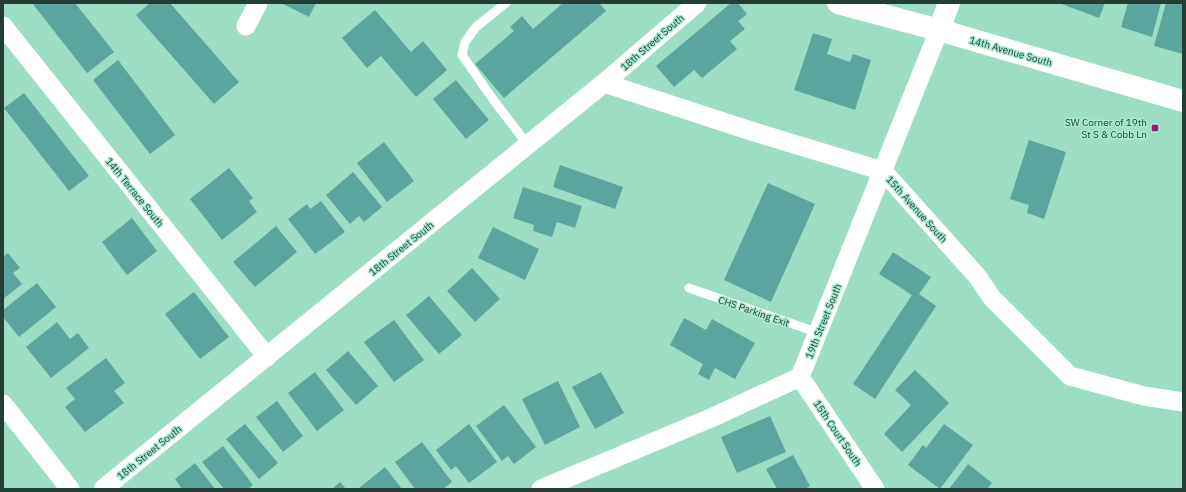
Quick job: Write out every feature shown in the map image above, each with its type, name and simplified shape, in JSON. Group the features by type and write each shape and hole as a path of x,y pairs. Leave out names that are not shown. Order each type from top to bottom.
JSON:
{"street":[{"path":"246,26 258,3"},
{"name":"18th Street South","path":"103,489 604,83 697,3"},
{"name":"14th Avenue South","path":"838,3 939,30 1183,101"},
{"name":"19th Street South","path":"800,377 819,333 949,3"},
{"name":"14th Terrace South","path":"3,26 267,357"},
{"name":"15th Avenue South","path":"604,83 751,131 883,171 978,276 992,298 1070,376 1144,396 1183,402"},
{"path":"541,489 711,418 800,377"},
{"name":"15th Court South","path":"800,377 875,489"},
{"path":"3,404 70,489"}],"lane":[{"path":"506,3 476,27 465,42 462,55 527,144"},
{"name":"CHS Parking Exit","path":"689,288 819,333"}],"building":[{"path":"32,3 75,3 114,52 87,73"},
{"path":"150,3 170,3 239,82 214,104 136,15"},
{"path":"281,3 316,3 309,17"},
{"path":"563,3 599,3 606,11 504,98 475,64 514,31 510,27 522,16 533,29"},
{"path":"731,3 738,3 747,14 738,21 745,29 730,41 737,49 702,78 694,70 674,87 656,66"},
{"path":"1059,3 1105,3 1099,18"},
{"path":"1128,3 1161,3 1152,37 1121,27"},
{"path":"1166,3 1183,3 1183,54 1154,46"},
{"path":"375,10 411,52 423,41 447,70 416,97 381,56 367,68 342,38"},
{"path":"813,33 832,39 827,54 850,62 853,54 871,60 855,110 794,90"},
{"path":"118,60 175,135 150,154 93,80"},
{"path":"456,80 489,120 466,139 433,99"},
{"path":"24,93 89,176 69,191 4,108"},
{"path":"1029,140 1066,152 1044,219 1027,213 1029,205 1010,199"},
{"path":"384,142 414,181 387,202 357,163"},
{"path":"560,165 623,187 615,209 553,187"},
{"path":"229,168 253,198 249,201 257,212 222,240 190,199"},
{"path":"353,172 382,207 364,222 359,216 350,224 326,195"},
{"path":"768,183 815,204 771,302 724,280"},
{"path":"523,187 582,206 575,228 557,222 552,237 533,231 534,225 513,218"},
{"path":"321,201 345,232 315,254 288,219 307,204 310,209"},
{"path":"132,218 157,251 127,275 102,242"},
{"path":"276,226 297,252 255,287 233,262"},
{"path":"493,227 539,249 525,280 478,258"},
{"path":"893,252 931,277 919,294 936,306 875,399 853,384 912,295 879,274"},
{"path":"8,253 20,268 13,273 22,284 3,299 3,257"},
{"path":"472,268 500,299 475,322 447,291"},
{"path":"37,283 56,307 19,337 3,317 3,310"},
{"path":"194,292 229,337 200,359 165,314"},
{"path":"429,296 462,335 439,354 406,315"},
{"path":"684,318 706,330 712,319 755,343 735,379 715,368 709,380 698,374 703,364 670,345"},
{"path":"394,320 424,360 394,382 364,342"},
{"path":"57,322 70,339 78,333 89,348 51,378 26,347"},
{"path":"348,351 378,386 356,405 326,370"},
{"path":"106,358 125,383 114,391 124,403 85,432 65,407 75,399 66,388"},
{"path":"915,370 949,403 902,452 884,434 911,405 895,390"},
{"path":"315,372 344,410 317,431 288,393"},
{"path":"601,372 624,413 595,429 572,387"},
{"path":"558,381 580,427 545,445 522,399"},
{"path":"277,401 303,436 283,452 256,417"},
{"path":"504,405 536,447 514,464 508,456 502,461 476,426"},
{"path":"770,416 786,452 737,473 721,437"},
{"path":"245,424 278,463 259,479 226,439"},
{"path":"469,424 497,462 469,483 456,466 451,470 436,450"},
{"path":"944,424 973,445 940,489 908,465 923,445 926,448"},
{"path":"422,442 452,482 443,489 415,489 395,462"},
{"path":"223,446 253,485 248,489 224,489 202,462"},
{"path":"793,455 810,486 805,489 777,489 766,469"},
{"path":"195,463 215,489 182,489 175,479"},
{"path":"968,464 992,483 987,489 949,489"},
{"path":"385,467 402,489 358,489"},
{"path":"340,482 346,489 332,489"}],"place":[{"name":"SW Corner of 19th St S & Cobb Ln","path":"1155,128"}]}
